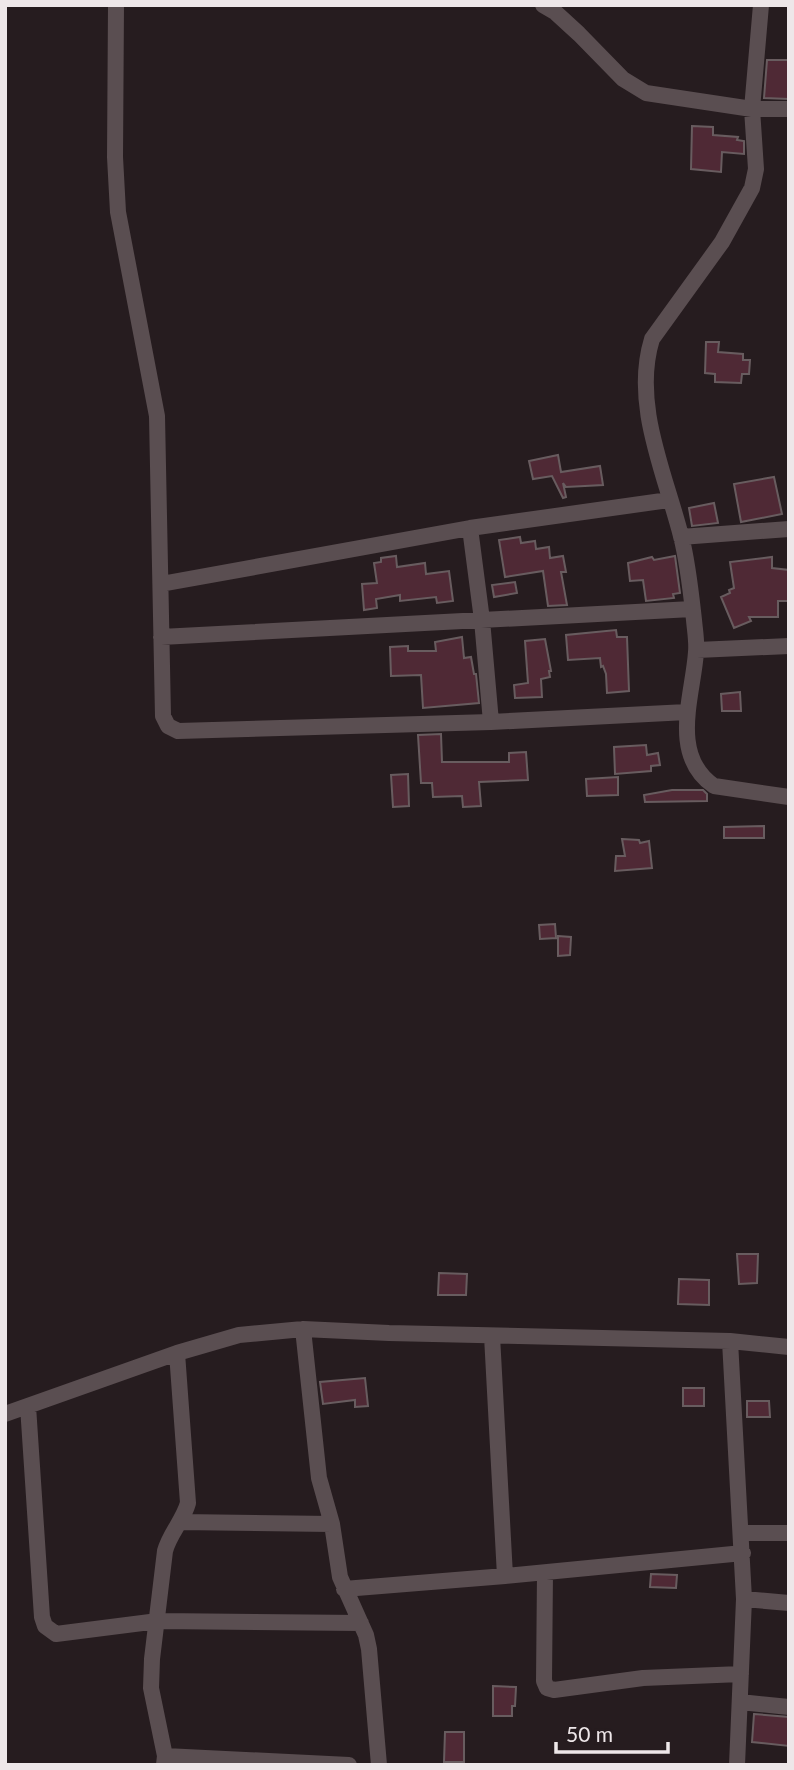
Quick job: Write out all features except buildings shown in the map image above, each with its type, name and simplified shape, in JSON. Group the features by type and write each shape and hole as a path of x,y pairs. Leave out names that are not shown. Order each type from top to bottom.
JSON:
{"street":[{"path":"116,5 115,157 118,212 157,416 163,716 167,726 178,732 491,722 687,712"},
{"path":"543,5 579,34 623,79 646,93 752,108 789,109"},
{"path":"761,5 752,108 756,169 751,188 722,242 652,339 646,356 646,400 669,500 681,537 692,609 696,650 687,712 687,741 694,762 704,779 714,786 789,796"},
{"path":"161,584 470,528 669,500"},
{"path":"470,528 491,722"},
{"path":"681,537 789,529"},
{"path":"161,637 692,609"},
{"path":"696,650 789,646"},
{"path":"303,1329 319,1478 332,1524 340,1577 361,1623 369,1649 379,1765"},
{"path":"5,1414 177,1353 239,1335 303,1329 730,1341 789,1347"},
{"path":"492,1336 505,1577"},
{"path":"730,1341 744,1599 737,1765"},
{"path":"177,1353 188,1503 165,1551 151,1688 165,1760 349,1765"},
{"path":"28,1406 42,1617 45,1626 56,1634 158,1621 361,1623"},
{"path":"180,1522 332,1524"},
{"path":"741,1533 789,1533"},
{"path":"344,1589 505,1577 743,1553"},
{"path":"545,1573 544,1681 547,1688 554,1690 643,1678 741,1674"},
{"path":"744,1599 789,1603"},
{"path":"740,1702 789,1707"}]}
